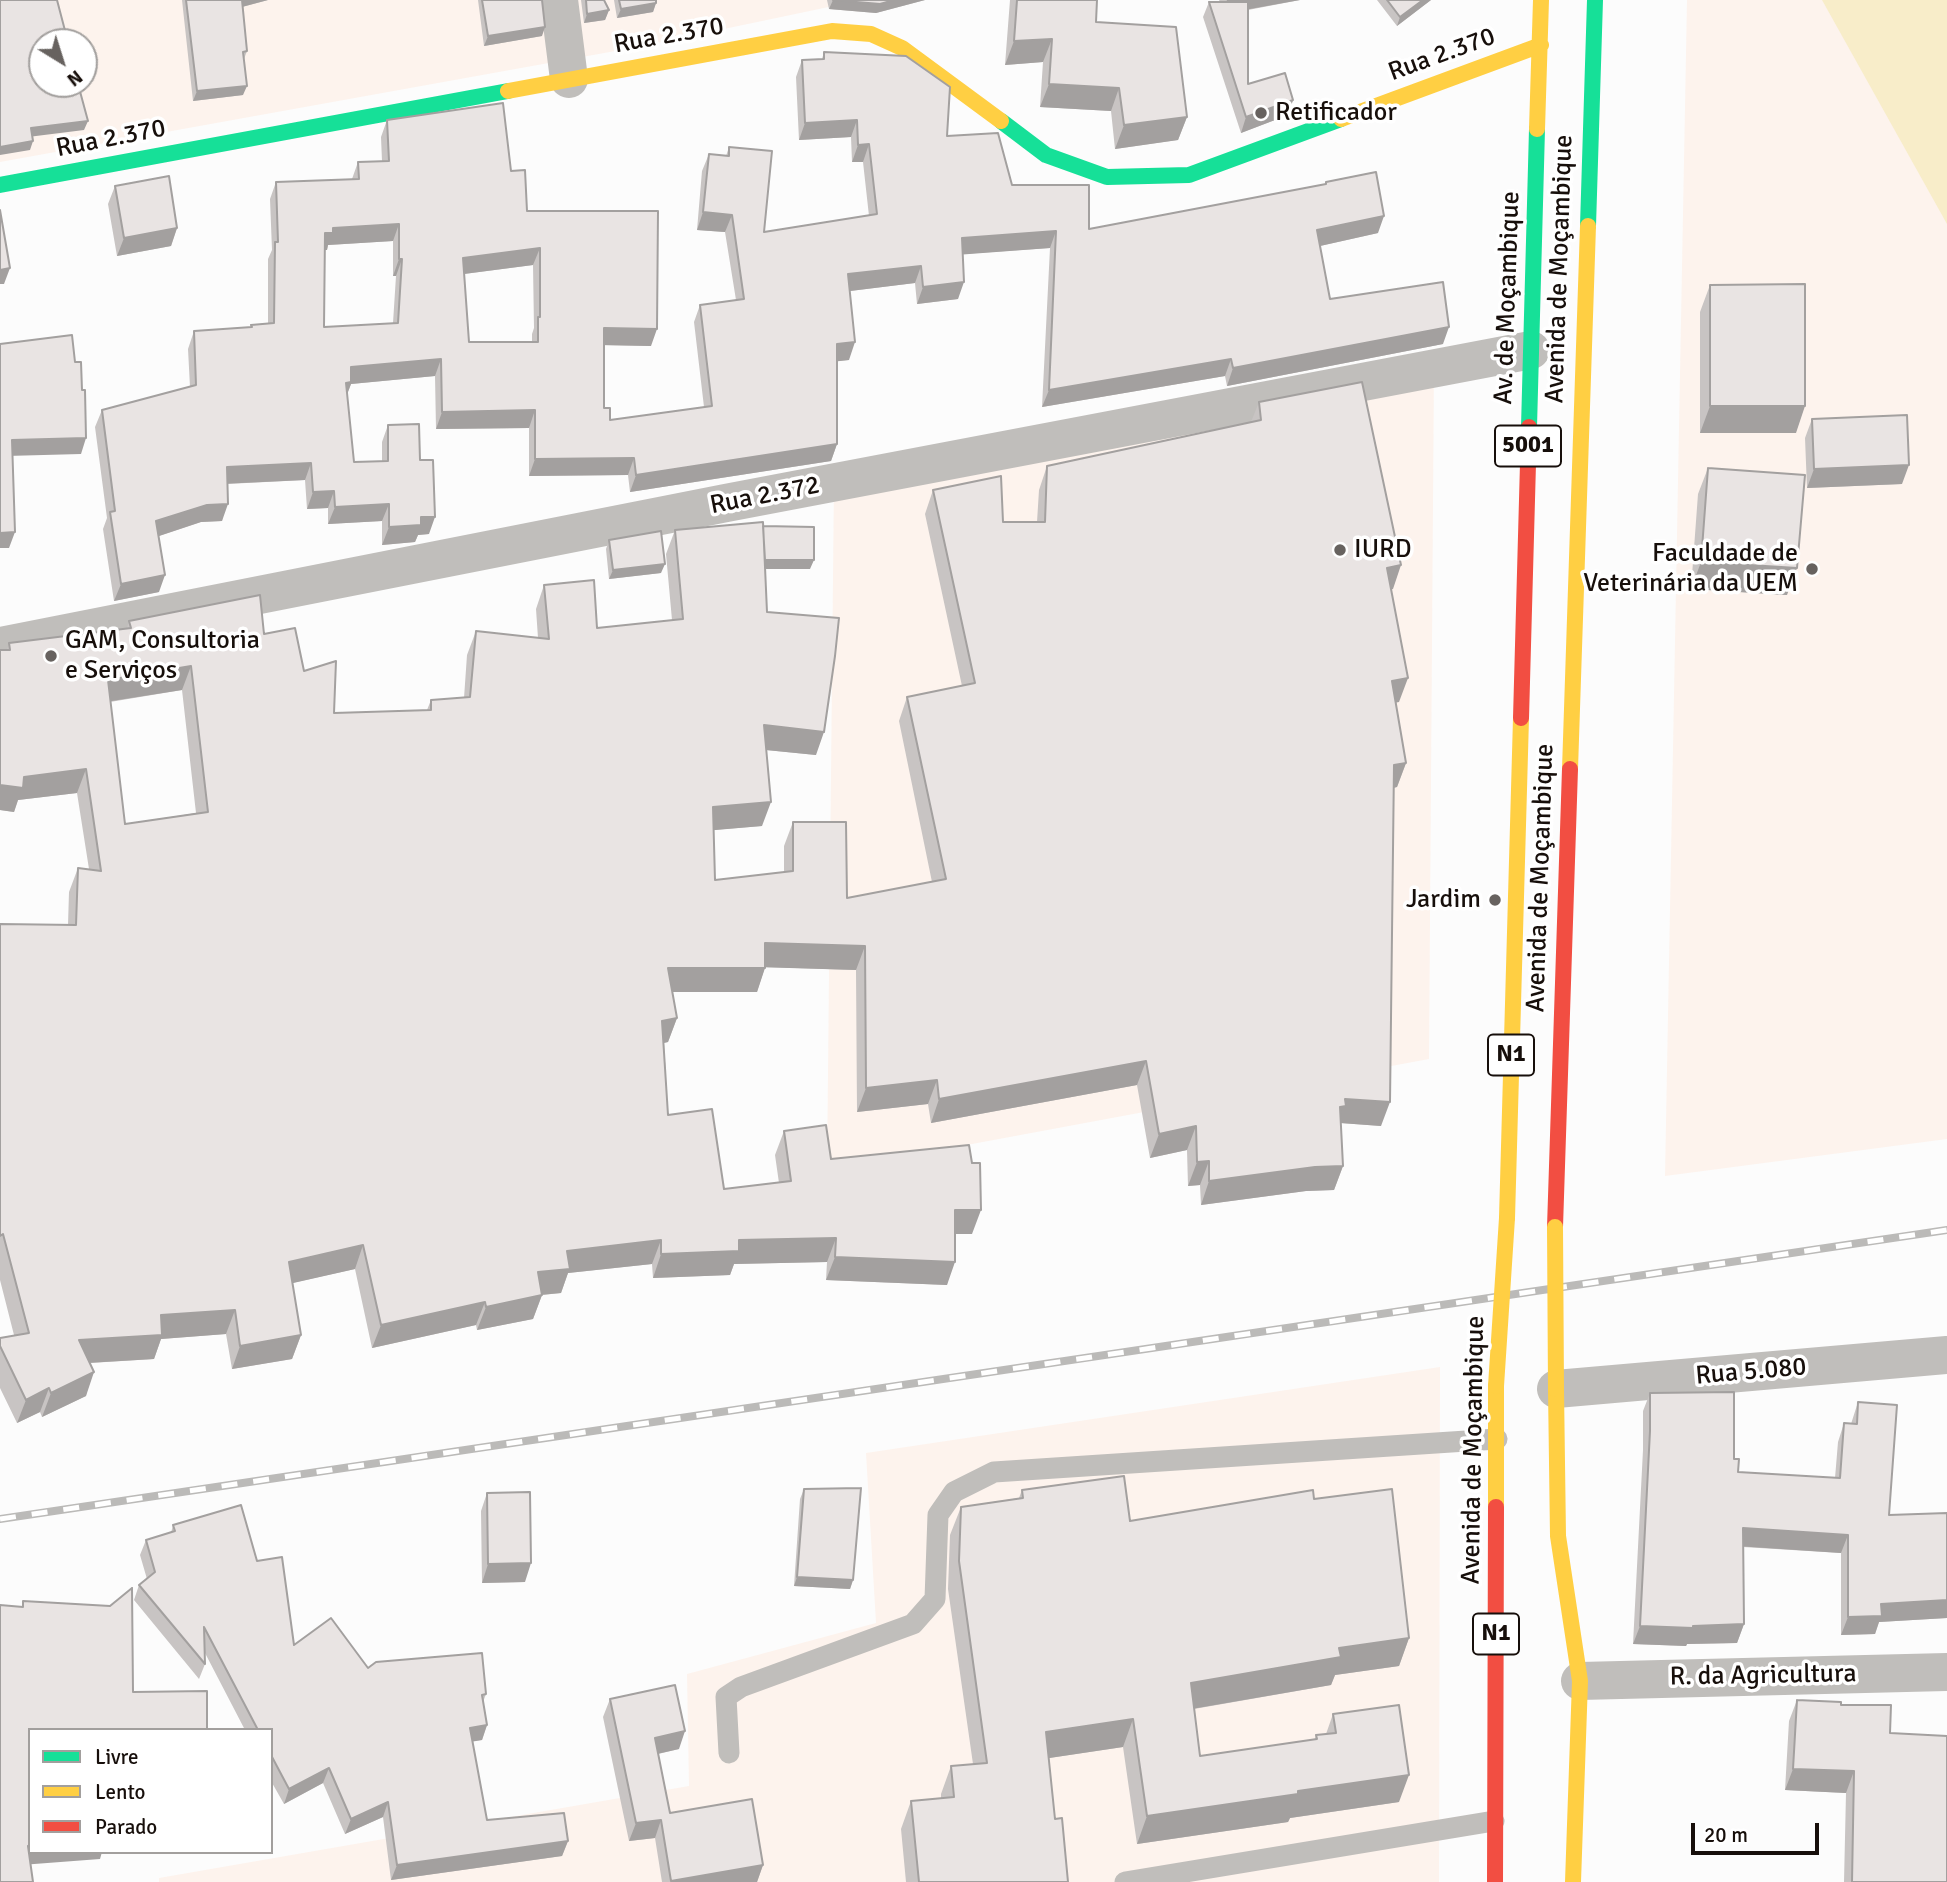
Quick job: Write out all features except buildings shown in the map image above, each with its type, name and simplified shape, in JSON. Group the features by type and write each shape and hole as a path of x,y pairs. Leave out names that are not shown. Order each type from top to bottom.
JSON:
{"main road":[{"name":"Av. de Moçambique","path":"1516,892 1541,0"},
{"name":"Avenida de Moçambique","path":"1573,1882 1580,1681 1558,1536 1555,1227 1595,0"},
{"name":"Rua 2.370","path":"0,185 832,31 872,34 902,48 1046,155 1107,177 1189,175 1541,45"},
{"name":"Avenida de Moçambique","path":"1495,1882 1496,1386 1507,1218 1516,892"}],"street":[{"path":"559,0 569,79"},
{"name":"Rua 2.372","path":"0,646 726,503 1531,350"},
{"name":"Rua 5.080","path":"1556,1389 1947,1355"},
{"name":"R. da Agricultura","path":"1580,1681 1947,1672"}],"lane":[{"path":"729,1753 726,1698 741,1686 913,1624 934,1599 938,1515 954,1492 994,1472 1497,1439"},
{"path":"1125,1882 1494,1821"}],"shaded area":[{"path":"0,0 862,0 643,46 0,162"},
{"name":"Faculdade de Veterinária da UEM","path":"1687,0 1947,0 1947,1139 1665,1176"},
{"path":"1822,0 1947,0 1947,224"},
{"path":"1434,365 1429,1059 827,1171 834,479"},
{"path":"1440,1367 1439,1882 159,1882 159,1878 689,1786 687,1674 876,1623 866,1453"}],"railway":[{"path":"0,1519 1947,1230"}],"traffic: fast":[{"path":"1588,226 1595,0"},
{"path":"0,185 508,91"},
{"path":"1001,121 1046,155 1107,177 1189,175 1341,119"},
{"path":"1529,427 1537,129"}],"traffic: slow":[{"path":"1537,129 1541,0"},
{"path":"508,91 832,31 871,34 902,48 1001,121"},
{"path":"1341,119 1541,45"},
{"path":"1570,769 1588,226"},
{"path":"1507,1218 1521,718"},
{"path":"1496,1386 1507,1218"},
{"path":"1555,1227 1556,1389"},
{"path":"1496,1386 1496,1507"},
{"path":"1556,1389 1558,1536 1580,1681 1573,1882"}],"traffic: jam":[{"path":"1521,718 1529,427"},
{"path":"1555,1227 1570,769"},
{"path":"1495,1882 1496,1507"}],"place":[{"name":"Retificador","path":"1261,113"},
{"name":"IURD","path":"1340,550"},
{"name":"Faculdade de Veterinária da UEM","path":"1812,569"},
{"name":"GAM, Consultoria e Serviços","path":"51,656"},
{"name":"Jardim","path":"1495,900"}]}
